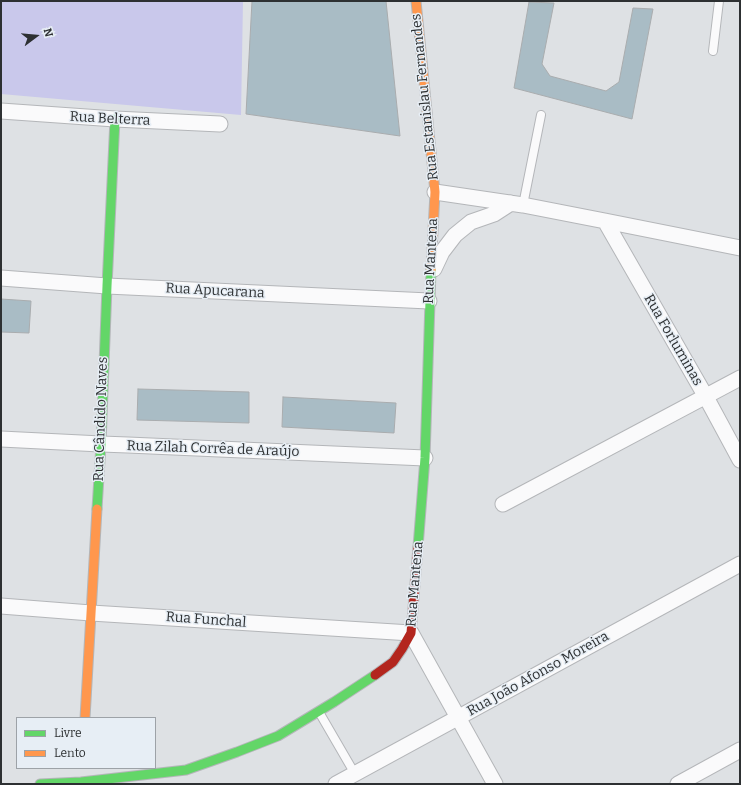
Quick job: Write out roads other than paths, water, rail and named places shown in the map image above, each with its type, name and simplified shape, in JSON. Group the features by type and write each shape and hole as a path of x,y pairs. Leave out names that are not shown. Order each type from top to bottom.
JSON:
{"main road":[{"name":"Rua Estanislau Fernandes","path":"416,1 435,192"},
{"name":"Rua Cândido Naves","path":"85,717 101,444 115,120"},
{"name":"Rua Mantena","path":"40,784 82,778 186,770 237,752 278,736 319,712 384,669 393,662 402,649 411,633 425,458 429,301 435,192"}],"street":[{"name":"Rua Belterra","path":"1,111 115,120 220,124"},
{"path":"435,192 517,204 740,248"},
{"path":"430,280 442,252 455,235 471,222 517,204"},
{"name":"Rua Forluminas","path":"605,221 706,397 740,460"},
{"name":"Rua Apucarana","path":"1,278 107,286 429,301"},
{"path":"503,504 740,378"},
{"name":"Rua Zilah Corrêa de Araújo","path":"1,439 425,458"},
{"name":"Rua João Afonso Moreira","path":"336,784 740,564"},
{"name":"Rua Funchal","path":"1,606 411,633"},
{"path":"411,633 495,784"},
{"path":"678,784 740,750"}],"lane":[{"path":"713,50 719,1"},
{"path":"517,204 541,115"},
{"path":"319,712 355,774"}]}
